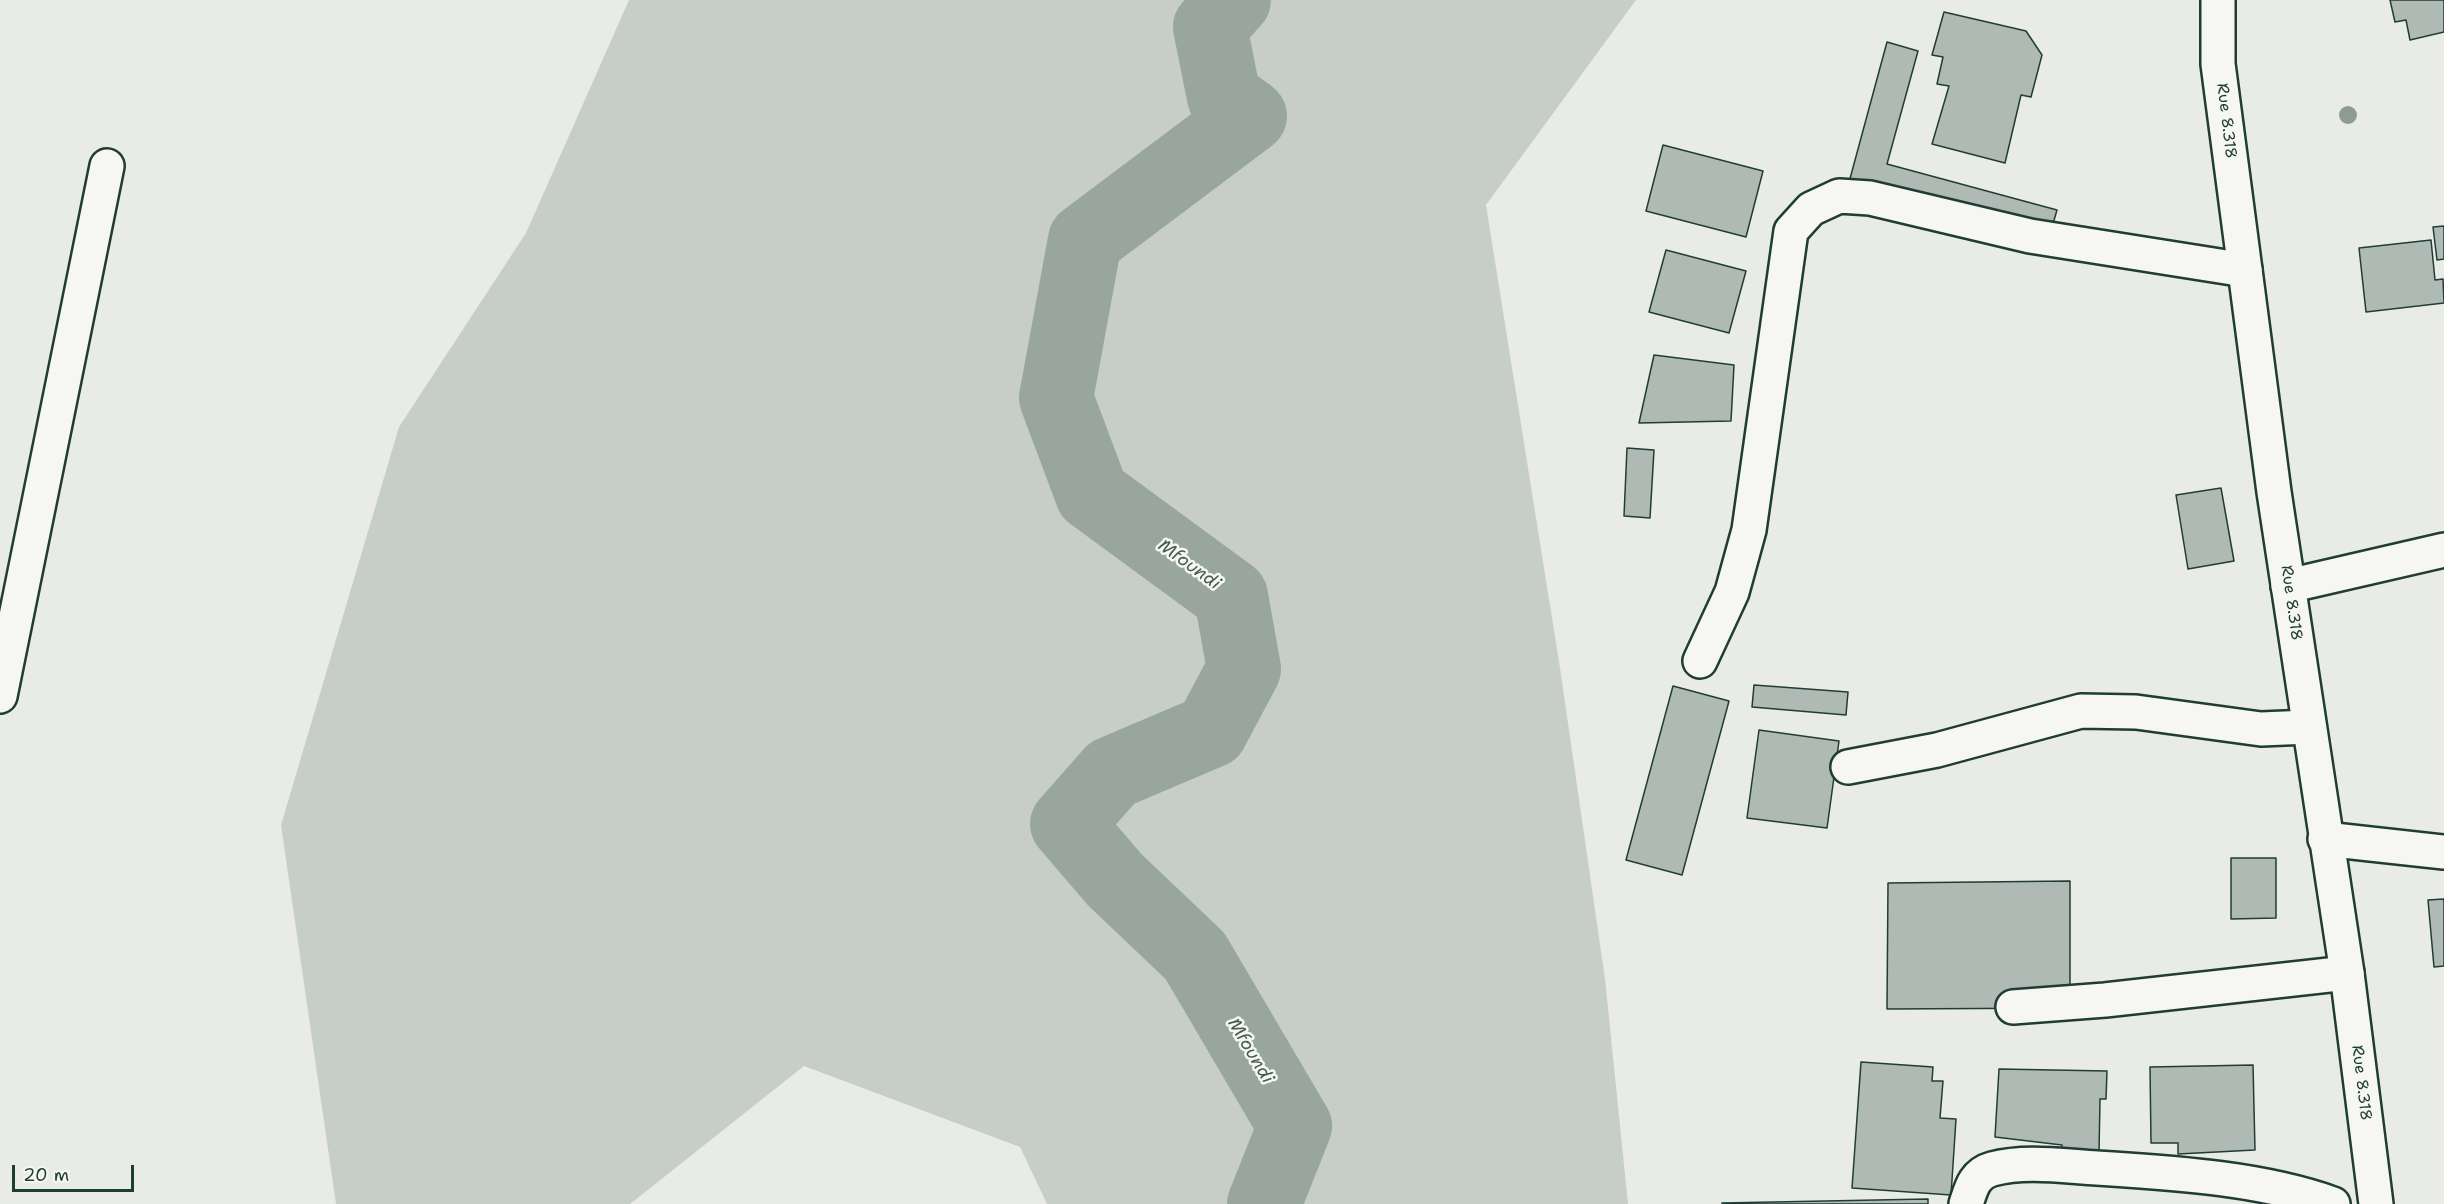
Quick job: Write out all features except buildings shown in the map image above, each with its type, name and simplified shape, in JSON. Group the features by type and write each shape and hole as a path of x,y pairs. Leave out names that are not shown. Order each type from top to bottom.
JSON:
{"street":[{"name":"Rue 8.318","path":"2218,0 2218,64 2245,270 2288,586 2347,973 2376,1204"},
{"path":"0,696 7,629 107,166"},
{"path":"1700,662 1732,592 1749,530 1791,231 1811,208 1839,196 1870,198 2030,236 2245,270"},
{"path":"2288,586 2444,550"},
{"path":"1848,767 1937,750 2081,711 2136,712 2260,729 2309,727"},
{"path":"2325,839 2444,852"},
{"path":"2013,1007 2105,1000 2347,973"},
{"path":"1966,1204 1975,1179 1990,1169 2039,1164 2175,1173 2270,1188 2333,1204"}],"shaded area":[{"path":"629,0 1636,0 1486,205 1560,668 1605,979 1628,1204 1047,1204 1020,1147 804,1066 630,1204 336,1204 281,825 399,427 526,233"}],"waterway":[{"name":"Mfoundi","path":"1234,0 1210,27 1224,97 1250,116 1085,240 1056,398 1092,494 1231,596 1244,669 1211,731 1112,773 1067,824 1115,880 1195,956 1295,1126 1264,1204"}]}
